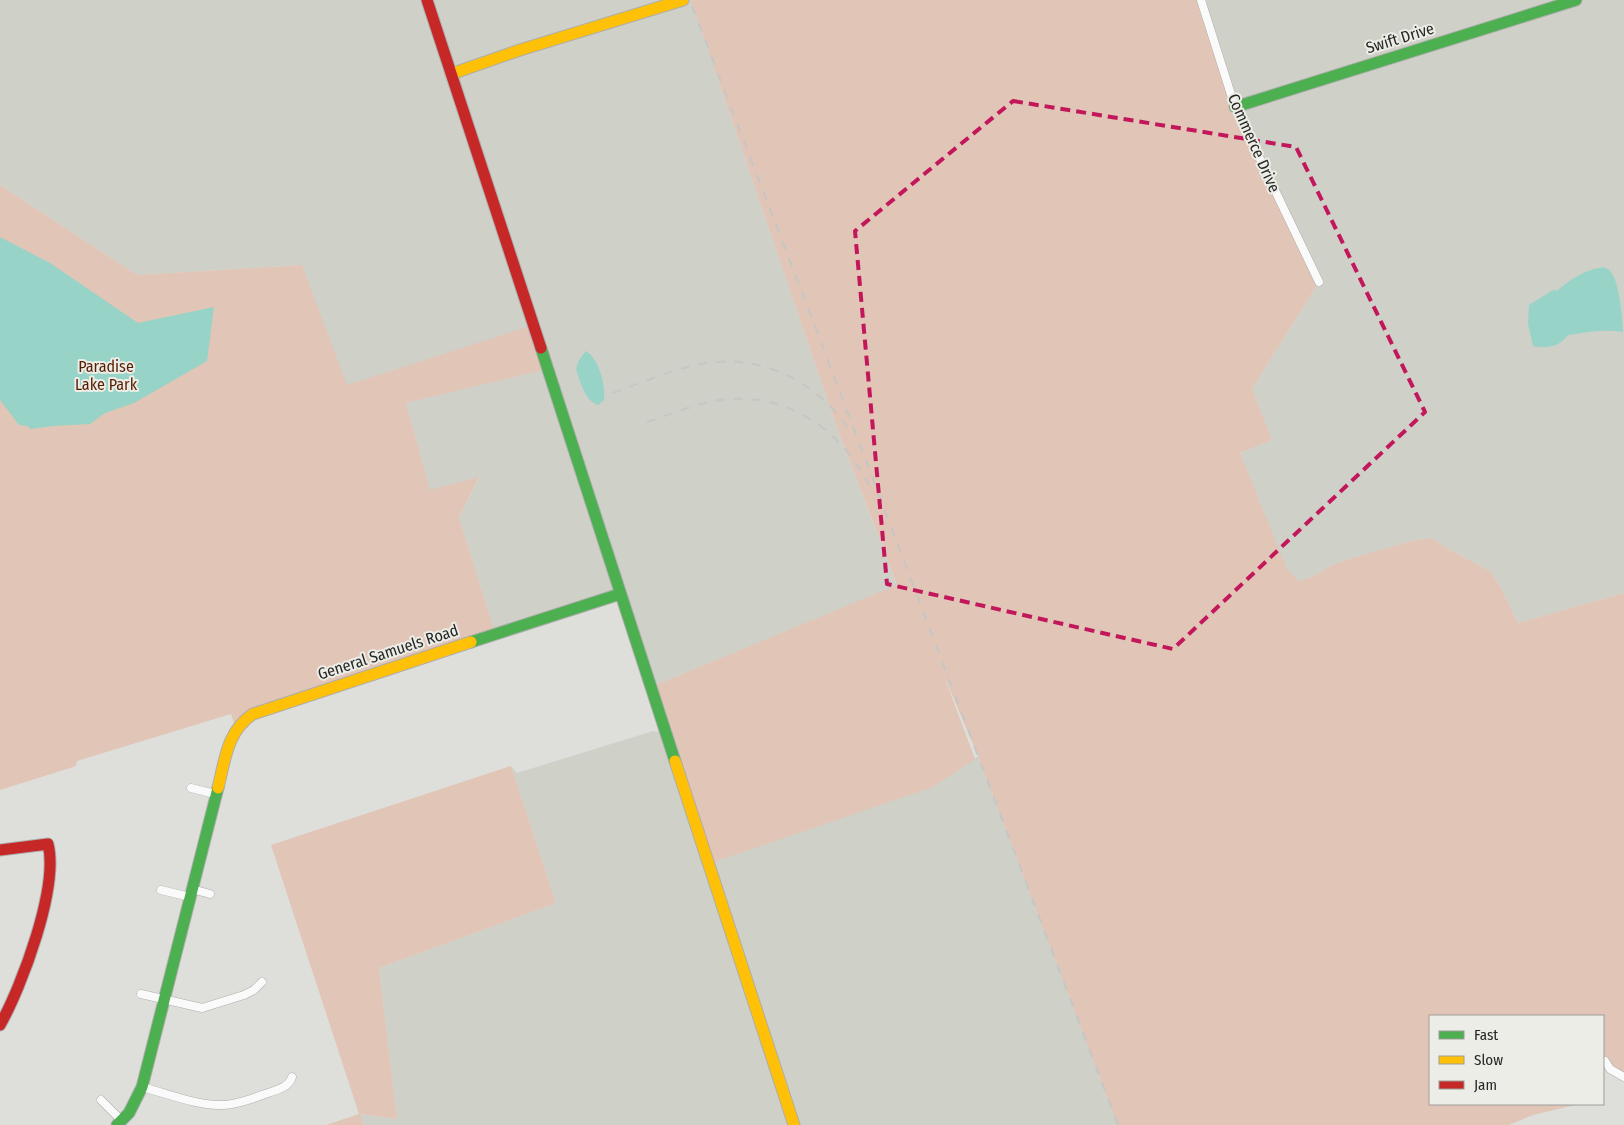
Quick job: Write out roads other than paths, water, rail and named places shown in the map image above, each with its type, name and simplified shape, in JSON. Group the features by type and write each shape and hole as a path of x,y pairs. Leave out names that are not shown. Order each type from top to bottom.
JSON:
{"street":[{"path":"427,0 794,1125"},
{"path":"451,74 520,50 683,0"},
{"name":"Commerce Drive","path":"1201,0 1235,107 1319,282"},
{"name":"Swift Drive","path":"1235,107 1576,0"},
{"name":"General Samuels Road","path":"101,1100 120,1123 129,1113 142,1087 215,794 231,737 242,721 258,711 620,594"},
{"path":"191,788 215,794"},
{"path":"0,850 48,844 50,852 48,889 40,924 10,1008 0,1025"},
{"path":"161,890 210,894"},
{"path":"141,994 202,1008 244,995 254,990 262,982"},
{"path":"1605,1061 1616,1074 1624,1077"},
{"path":"142,1087 192,1100 223,1105 241,1102 282,1088 290,1083 292,1077"}],"water":[{"path":"0,237 50,263 138,323 214,307 207,361 134,403 105,413 90,424 30,429 28,426 19,425 0,400"},
{"path":"1598,268 1606,268 1611,272 1614,279 1619,297 1623,332 1603,331 1568,335 1557,345 1533,346 1528,324 1529,305 1553,290 1557,291 1581,274"},
{"path":"586,351 595,360 603,380 604,400 598,405 593,403 586,395 576,369 579,360"}],"railway":[{"path":"692,6 1118,1125"},
{"path":"613,393 696,365 728,361 749,363 789,376 807,387 838,415 850,432"},
{"path":"647,422 720,400 744,399 767,401 788,408 808,418 826,431 843,446 869,485"}],"park label":[{"name":"Paradise Lake Park","path":"106,375"}]}
